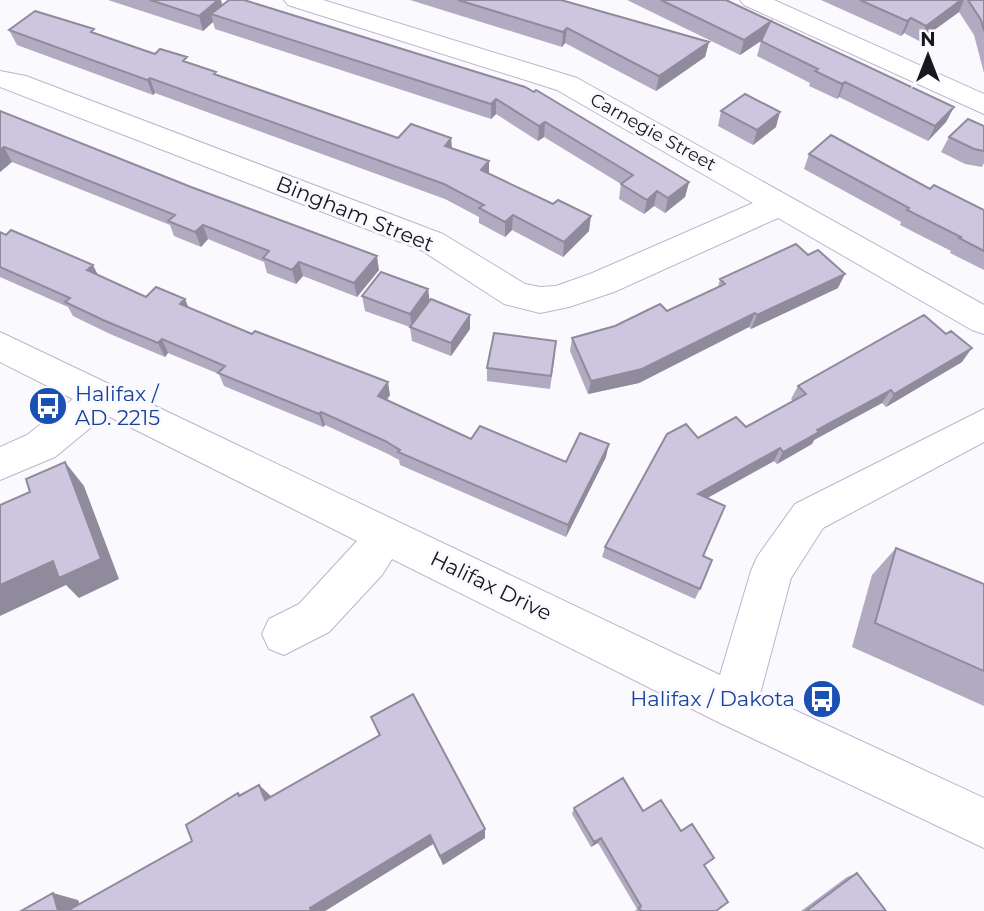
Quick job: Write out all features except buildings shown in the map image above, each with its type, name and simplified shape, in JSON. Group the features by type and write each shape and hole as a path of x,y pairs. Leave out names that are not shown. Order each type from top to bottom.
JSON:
{"street":[{"name":"Carnegie Street","path":"297,0 568,84 984,321"},
{"path":"753,0 984,105"},
{"name":"Bingham Street","path":"0,79 16,82 432,242 516,295 540,300 557,298 602,283 780,204"},
{"name":"Halifax Drive","path":"0,346 734,706 984,823"},
{"path":"0,464 41,446 103,396"},
{"path":"734,706 772,571 809,516 984,424"},
{"path":"285,634 314,618 367,562 385,534"}],"place":[{"name":"Halifax / AD. 2215","path":"48,406"},
{"name":"Halifax / Dakota","path":"822,699"}]}
